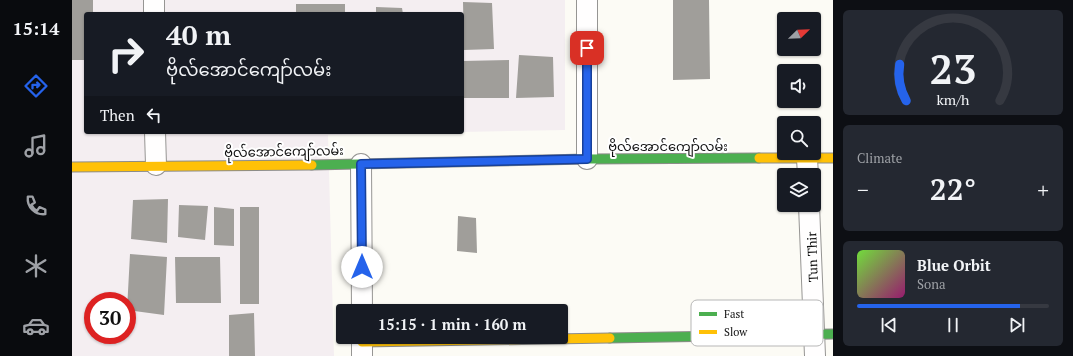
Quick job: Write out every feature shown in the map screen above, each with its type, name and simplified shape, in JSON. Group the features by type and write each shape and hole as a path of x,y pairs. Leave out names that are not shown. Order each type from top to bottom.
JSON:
{"street":[{"path":"154,0 154,12"},
{"path":"587,0 587,159"},
{"path":"156,134 156,166"},
{"name":"ဗိုလ်အောင်ကျော်လမ်း","path":"72,167 361,164 587,159 808,167 833,158"},
{"path":"361,164 362,304"},
{"name":"Tun Thir","path":"811,212 820,300"},
{"path":"362,345 691,337"},
{"name":"Tun Thir","path":"815,356 819,346"}],"shaded area":[{"path":"72,0 565,0 565,130 464,132 464,12 84,12 84,134 371,134 328,135 334,356 72,356"}],"building":[{"path":"72,0 93,0 93,12 84,12 84,60 72,60"},
{"path":"673,0 709,0 710,79 673,80"},
{"path":"463,2 492,3 494,49 464,50"},
{"path":"296,4 345,4 345,12 296,12"},
{"path":"376,7 402,8 403,12 376,12"},
{"path":"519,55 553,57 554,97 516,98"},
{"path":"509,60 509,98 464,98 464,61"},
{"path":"168,199 167,243 131,239 133,200"},
{"path":"179,205 208,206 205,240 178,237"},
{"path":"214,207 234,209 234,246 214,245"},
{"path":"240,207 259,207 259,304 240,304"},
{"path":"458,216 476,218 477,253 457,251"},
{"path":"130,254 167,257 164,315 136,311 136,292 128,292"},
{"path":"175,257 220,257 221,303 176,303"},
{"path":"254,313 255,356 229,356 229,315"}],"traffic: fast":[{"path":"312,165 587,159 759,158"},
{"path":"823,334 833,334"},
{"path":"610,338 691,337"}],"traffic: slow":[{"path":"759,158 833,158"},
{"path":"72,167 312,165"},
{"path":"568,339 610,338"}],"route":[{"path":"362,267 361,164 587,159 587,48"}]}
